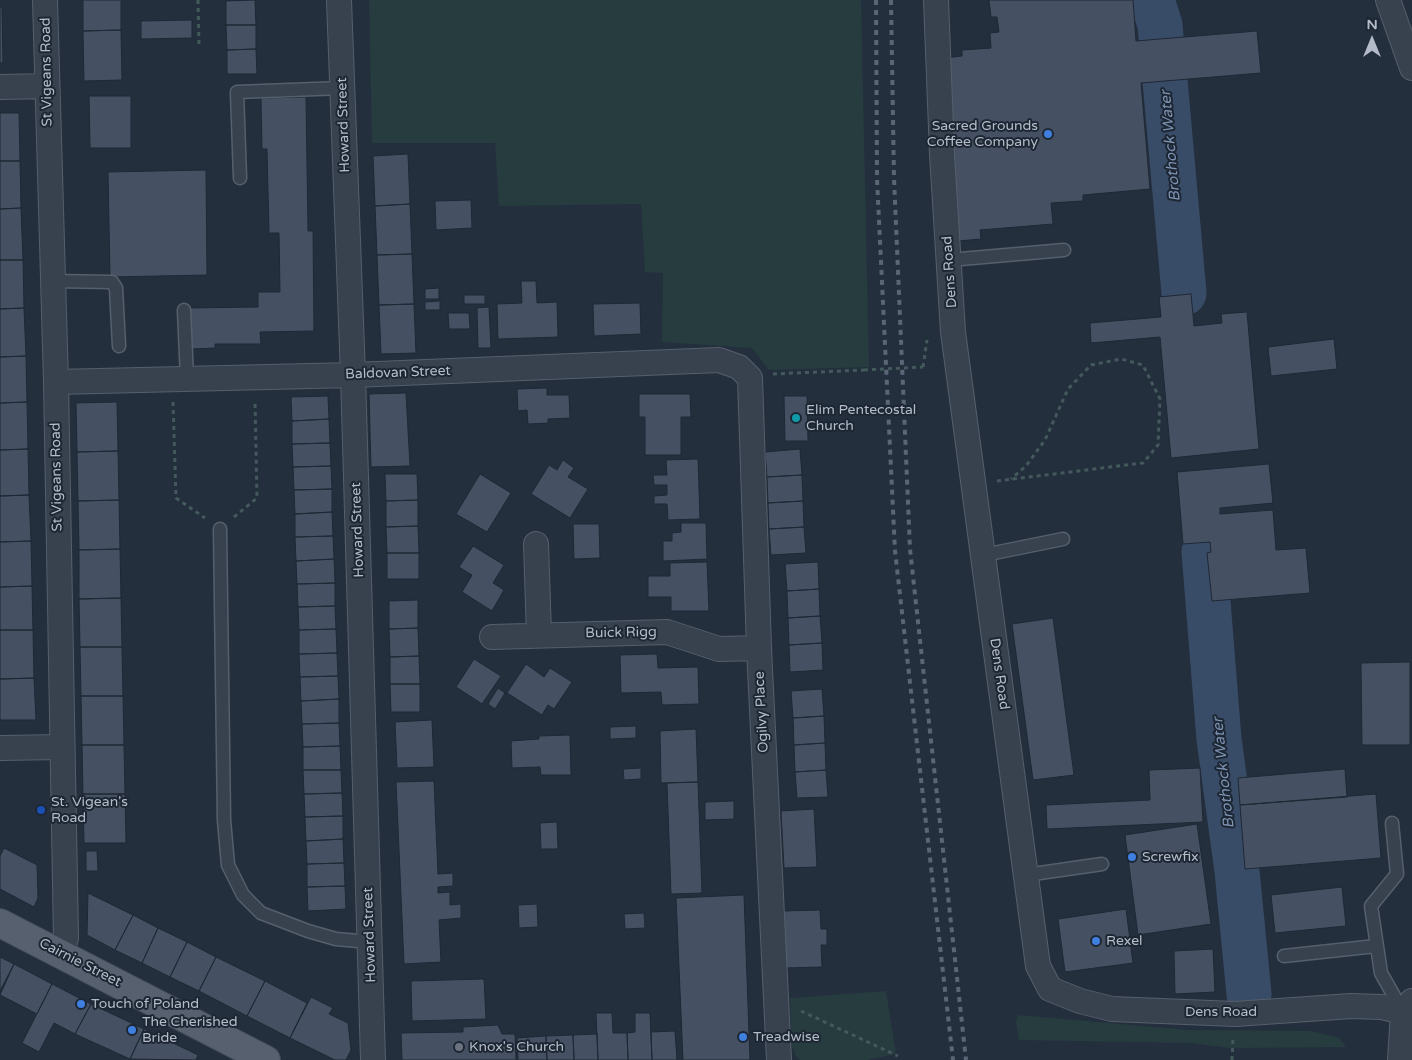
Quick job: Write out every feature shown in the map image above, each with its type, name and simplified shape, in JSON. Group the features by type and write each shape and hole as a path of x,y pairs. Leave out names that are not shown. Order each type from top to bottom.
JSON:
{"main road":[{"name":"Cairnie Street","path":"0,923 62,953 266,1060"}],"street":[{"name":"St Vigeans Road","path":"45,0 56,382 61,747 66,938 62,953"},
{"name":"Howard Street","path":"339,0 353,376 373,1060"},
{"name":"Dens Road","path":"936,0 953,332 1038,966 1050,989 1080,1001 1112,1009 1235,1014 1351,1006 1407,1006"},
{"path":"1388,0 1412,68"},
{"path":"0,87 47,86"},
{"name":"Baldovan Street","path":"56,382 353,376 719,360 745,373"},
{"name":"Ogilvy Place","path":"745,373 779,1060"},
{"path":"536,544 539,635"},
{"name":"Buick Rigg","path":"492,637 667,632 719,649 759,648"},
{"path":"0,748 61,747"},
{"path":"1400,1060 1407,1006"}],"lane":[{"path":"240,178 237,92 342,88"},
{"path":"949,260 1064,250"},
{"path":"52,281 112,282 116,288 119,346"},
{"path":"180,379 184,310"},
{"path":"220,528 224,820 228,865 243,895 261,913 317,934 336,939 370,942"},
{"path":"984,555 1063,539"},
{"path":"1392,823 1397,874 1371,906 1381,973 1407,1006"},
{"path":"1026,875 1102,864"},
{"path":"1284,956 1376,946"}],"path":[{"path":"198,0 200,46"},
{"path":"745,373 923,368 928,334"},
{"path":"974,483 1011,479 1143,463 1158,445 1160,399 1143,365 1120,359 1091,365 1068,389 1045,440 1026,466 1011,479"},
{"path":"180,379 176,498 220,528 257,498 254,378"},
{"path":"775,999 898,1056"}],"green space":[{"path":"369,0 861,0 869,367 769,370 752,348 662,342 663,273 645,272 641,204 499,206 495,143 372,143"},
{"path":"886,991 896,1054 867,1060 800,1060 796,1056 792,1047 790,998"},
{"path":"1018,1015 1188,1030 1311,1031 1339,1038 1346,1047 1230,1048 1190,1043 1019,1040 1016,1021"}],"building":[{"path":"83,0 121,0 121,30 83,31"},
{"path":"255,0 256,25 226,25 226,1"},
{"path":"989,0 1133,0 1136,41 1257,31 1261,73 1141,83 1150,189 1083,195 1083,201 1051,203 1053,224 980,230 981,239 958,241 943,58 962,56 962,50 991,48 990,33 999,32 997,17 991,17"},
{"path":"0,7 2,7 3,63 0,63"},
{"path":"192,20 192,38 141,39 141,21"},
{"path":"226,25 256,25 256,49 227,50"},
{"path":"121,30 122,80 84,81 83,31"},
{"path":"256,49 257,74 227,74 227,50"},
{"path":"89,96 131,96 131,148 90,148"},
{"path":"306,97 308,231 313,231 314,331 260,332 261,344 215,344 215,348 191,349 190,308 258,307 258,292 280,292 279,233 269,233 267,149 262,149 261,98"},
{"path":"0,113 19,113 20,161 0,161"},
{"path":"408,154 410,204 375,206 373,156"},
{"path":"0,161 20,161 21,208 0,209"},
{"path":"206,170 207,275 110,277 108,172"},
{"path":"471,200 472,228 436,230 435,201"},
{"path":"410,204 412,254 377,255 375,206"},
{"path":"21,208 23,260 0,260 0,209"},
{"path":"412,254 414,304 379,305 377,255"},
{"path":"0,260 23,260 24,308 0,309"},
{"path":"521,281 536,281 537,303 557,302 558,337 498,339 497,304 522,303"},
{"path":"439,288 439,299 425,299 425,289"},
{"path":"1191,294 1194,326 1222,323 1221,314 1247,312 1259,449 1171,458 1160,337 1091,343 1090,323 1161,317 1159,297"},
{"path":"464,295 485,295 485,304 464,304"},
{"path":"440,301 440,310 425,310 425,302"},
{"path":"640,303 641,334 594,336 593,304"},
{"path":"414,304 416,353 381,354 379,305"},
{"path":"489,307 491,348 478,348 477,308"},
{"path":"24,308 26,356 0,357 0,309"},
{"path":"448,313 469,313 470,329 449,329"},
{"path":"1334,339 1337,369 1271,376 1268,347"},
{"path":"26,356 27,402 0,403 0,357"},
{"path":"547,388 547,395 569,395 570,418 548,419 548,423 528,424 527,410 518,411 517,389"},
{"path":"406,393 410,466 371,467 369,394"},
{"path":"639,394 690,394 691,417 681,417 681,455 645,455 645,417 639,417"},
{"path":"328,396 329,419 292,421 291,397"},
{"name":"Elim Pentecostal Church","path":"784,396 807,396 808,441 785,441"},
{"path":"27,402 28,449 0,450 0,403"},
{"path":"117,402 118,451 77,452 76,403"},
{"path":"329,419 330,443 292,444 292,421"},
{"path":"330,443 331,466 293,467 292,444"},
{"path":"28,449 29,495 0,496 0,450"},
{"path":"800,449 802,475 767,477 765,452"},
{"path":"118,451 119,500 78,501 77,452"},
{"path":"698,459 700,519 668,520 667,504 654,504 654,496 667,495 667,485 654,485 653,475 667,475 666,460"},
{"path":"563,460 574,468 568,477 588,489 570,518 531,494 549,465 557,470"},
{"path":"1269,464 1273,503 1220,508 1220,514 1273,510 1276,550 1306,548 1310,593 1212,601 1207,553 1211,552 1210,542 1183,544 1177,472"},
{"path":"331,466 332,489 294,490 293,467"},
{"path":"385,474 417,474 418,500 386,501"},
{"path":"480,474 511,493 487,532 456,514"},
{"path":"802,475 803,501 768,503 767,477"},
{"path":"332,489 332,512 295,514 294,490"},
{"path":"29,495 31,541 0,542 0,496"},
{"path":"119,500 120,549 79,550 78,501"},
{"path":"418,500 418,526 386,527 386,501"},
{"path":"803,501 804,527 769,529 768,503"},
{"path":"332,512 333,536 295,537 295,514"},
{"path":"681,523 706,523 707,559 663,561 663,541 672,541 672,533 681,532"},
{"path":"573,524 599,524 600,558 574,559"},
{"path":"418,526 419,553 387,553 386,527"},
{"path":"804,527 806,553 771,555 769,529"},
{"path":"333,536 334,559 296,561 295,537"},
{"path":"31,541 32,586 0,587 0,542"},
{"path":"473,546 504,565 493,583 504,590 492,611 462,592 472,575 459,567"},
{"path":"120,549 121,598 79,599 79,550"},
{"path":"387,553 419,553 419,579 387,579"},
{"path":"334,559 335,583 297,584 296,561"},
{"path":"707,562 709,611 671,611 671,597 648,597 648,576 670,576 670,563"},
{"path":"818,562 819,589 787,591 785,564"},
{"path":"335,583 335,606 298,607 297,584"},
{"path":"32,586 33,630 0,630 0,587"},
{"path":"819,589 820,616 788,618 787,591"},
{"path":"121,598 122,647 80,647 79,599"},
{"path":"418,600 418,628 389,629 389,601"},
{"path":"335,606 336,629 299,630 298,607"},
{"path":"820,616 822,643 789,645 788,618"},
{"path":"1053,618 1074,775 1033,780 1012,624"},
{"path":"418,628 419,656 390,657 389,629"},
{"path":"336,629 337,653 299,654 299,630"},
{"path":"0,630 33,630 34,678 0,679"},
{"path":"822,643 823,670 790,672 789,645"},
{"path":"80,647 122,647 123,696 81,696"},
{"path":"337,653 338,676 300,677 299,654"},
{"path":"657,654 658,668 698,667 699,704 662,705 661,692 621,693 620,655"},
{"path":"419,656 420,684 390,684 390,657"},
{"path":"474,659 501,676 482,704 456,687"},
{"path":"1410,662 1410,745 1362,745 1361,663"},
{"path":"526,664 544,677 550,668 572,682 554,709 548,705 542,715 507,693"},
{"path":"338,676 339,699 301,701 300,677"},
{"path":"34,678 36,720 0,720 0,679"},
{"path":"390,684 420,684 420,712 391,712"},
{"path":"498,688 505,693 495,709 488,704"},
{"path":"822,689 824,716 793,718 791,691"},
{"path":"81,696 123,696 124,745 82,745"},
{"path":"339,699 339,723 302,724 301,701"},
{"path":"824,716 825,743 794,745 793,718"},
{"path":"432,720 434,767 397,768 395,722"},
{"path":"339,723 340,746 303,747 302,724"},
{"path":"636,726 636,738 610,739 610,727"},
{"path":"696,729 698,782 661,783 660,731"},
{"path":"570,735 571,775 541,775 540,767 512,768 511,741 539,739 539,736"},
{"path":"825,743 826,770 795,772 794,745"},
{"path":"82,745 124,745 125,794 83,794"},
{"path":"340,746 341,770 303,770 303,747"},
{"path":"641,768 641,779 624,780 623,769"},
{"path":"1200,768 1203,822 1047,829 1046,805 1150,800 1149,770"},
{"path":"1345,769 1347,797 1240,805 1238,778"},
{"path":"303,770 341,770 342,793 304,794"},
{"path":"826,770 828,797 797,798 795,772"},
{"path":"434,781 438,874 453,873 453,886 438,887 438,893 450,892 450,905 461,904 461,918 439,920 441,962 404,964 396,782"},
{"path":"698,782 702,893 671,894 667,783"},
{"path":"342,793 343,816 305,817 304,794"},
{"path":"83,794 125,794 126,843 84,843"},
{"path":"1376,794 1381,858 1245,869 1240,805"},
{"path":"734,801 734,819 705,820 705,802"},
{"path":"814,809 817,867 784,868 781,811"},
{"path":"343,816 343,839 306,841 305,817"},
{"path":"557,822 558,849 541,849 540,823"},
{"path":"1197,824 1211,924 1138,935 1125,835"},
{"path":"343,839 344,863 307,864 306,841"},
{"path":"4,848 37,865 38,898 34,907 0,889 0,856"},
{"path":"86,851 97,851 98,871 86,871"},
{"path":"344,863 345,886 307,887 307,864"},
{"path":"345,886 346,909 308,911 307,887"},
{"path":"1342,887 1346,926 1275,933 1271,895"},
{"path":"88,893 133,915 115,950 87,935"},
{"path":"744,895 750,1060 683,1060 676,898"},
{"path":"537,904 538,927 519,928 518,905"},
{"name":"Rexel","path":"1126,909 1133,963 1065,972 1058,919"},
{"path":"820,910 821,929 827,929 827,945 821,945 822,967 785,968 784,911"},
{"path":"644,913 645,928 625,929 624,914"},
{"path":"133,915 158,928 142,963 115,950"},
{"path":"158,928 187,942 170,977 142,963"},
{"path":"187,942 216,957 199,991 170,977"},
{"path":"1213,949 1215,992 1175,994 1174,951"},
{"path":"0,957 14,964 0,991"},
{"path":"216,957 265,981 247,1016 199,991"},
{"path":"14,964 52,984 37,1014 0,995"},
{"path":"484,979 486,1019 412,1021 411,981"},
{"path":"265,981 307,1003 290,1038 247,1016"},
{"path":"52,984 91,1004 75,1034 54,1023 39,1052 22,1043"},
{"path":"311,997 333,1008 329,1014 348,1023 351,1050 346,1060 335,1060 290,1038"},
{"path":"91,1004 144,1029 130,1059 75,1034"},
{"path":"596,1013 612,1013 613,1033 627,1033 628,1060 598,1060"},
{"path":"635,1013 650,1013 652,1060 628,1060 627,1033 635,1032"},
{"name":"Knox's Church","path":"498,1025 502,1034 515,1034 516,1060 402,1060 401,1033 463,1032 463,1027"},
{"path":"144,1029 198,1055 196,1060 130,1059"},
{"path":"675,1031 677,1060 652,1060 651,1032"},
{"path":"597,1034 598,1060 574,1060 573,1035"},
{"path":"573,1035 574,1060 547,1060 546,1036"},
{"path":"546,1036 547,1060 518,1060 517,1038"}],"waterway":[{"name":"Brothock Water","path":"1152,0 1160,25 1184,293"},
{"name":"Brothock Water","path":"1204,552 1219,739 1237,871 1249,994"}],"railway":[{"path":"876,0 877,179 895,551 953,1060"},
{"path":"891,0 894,178 910,549 966,1060"}],"place":[{"name":"Sacred Grounds Coffee Company","path":"1048,134"},
{"name":"Elim Pentecostal Church","path":"796,418"},
{"name":"St. Vigean's Road","path":"41,810"},
{"name":"Screwfix","path":"1132,857"},
{"name":"Rexel","path":"1096,941"},
{"name":"Touch of Poland","path":"81,1004"},
{"name":"The Cherished Bride","path":"132,1030"},
{"name":"Treadwise","path":"743,1037"},
{"name":"Knox's Church","path":"459,1047"}]}
